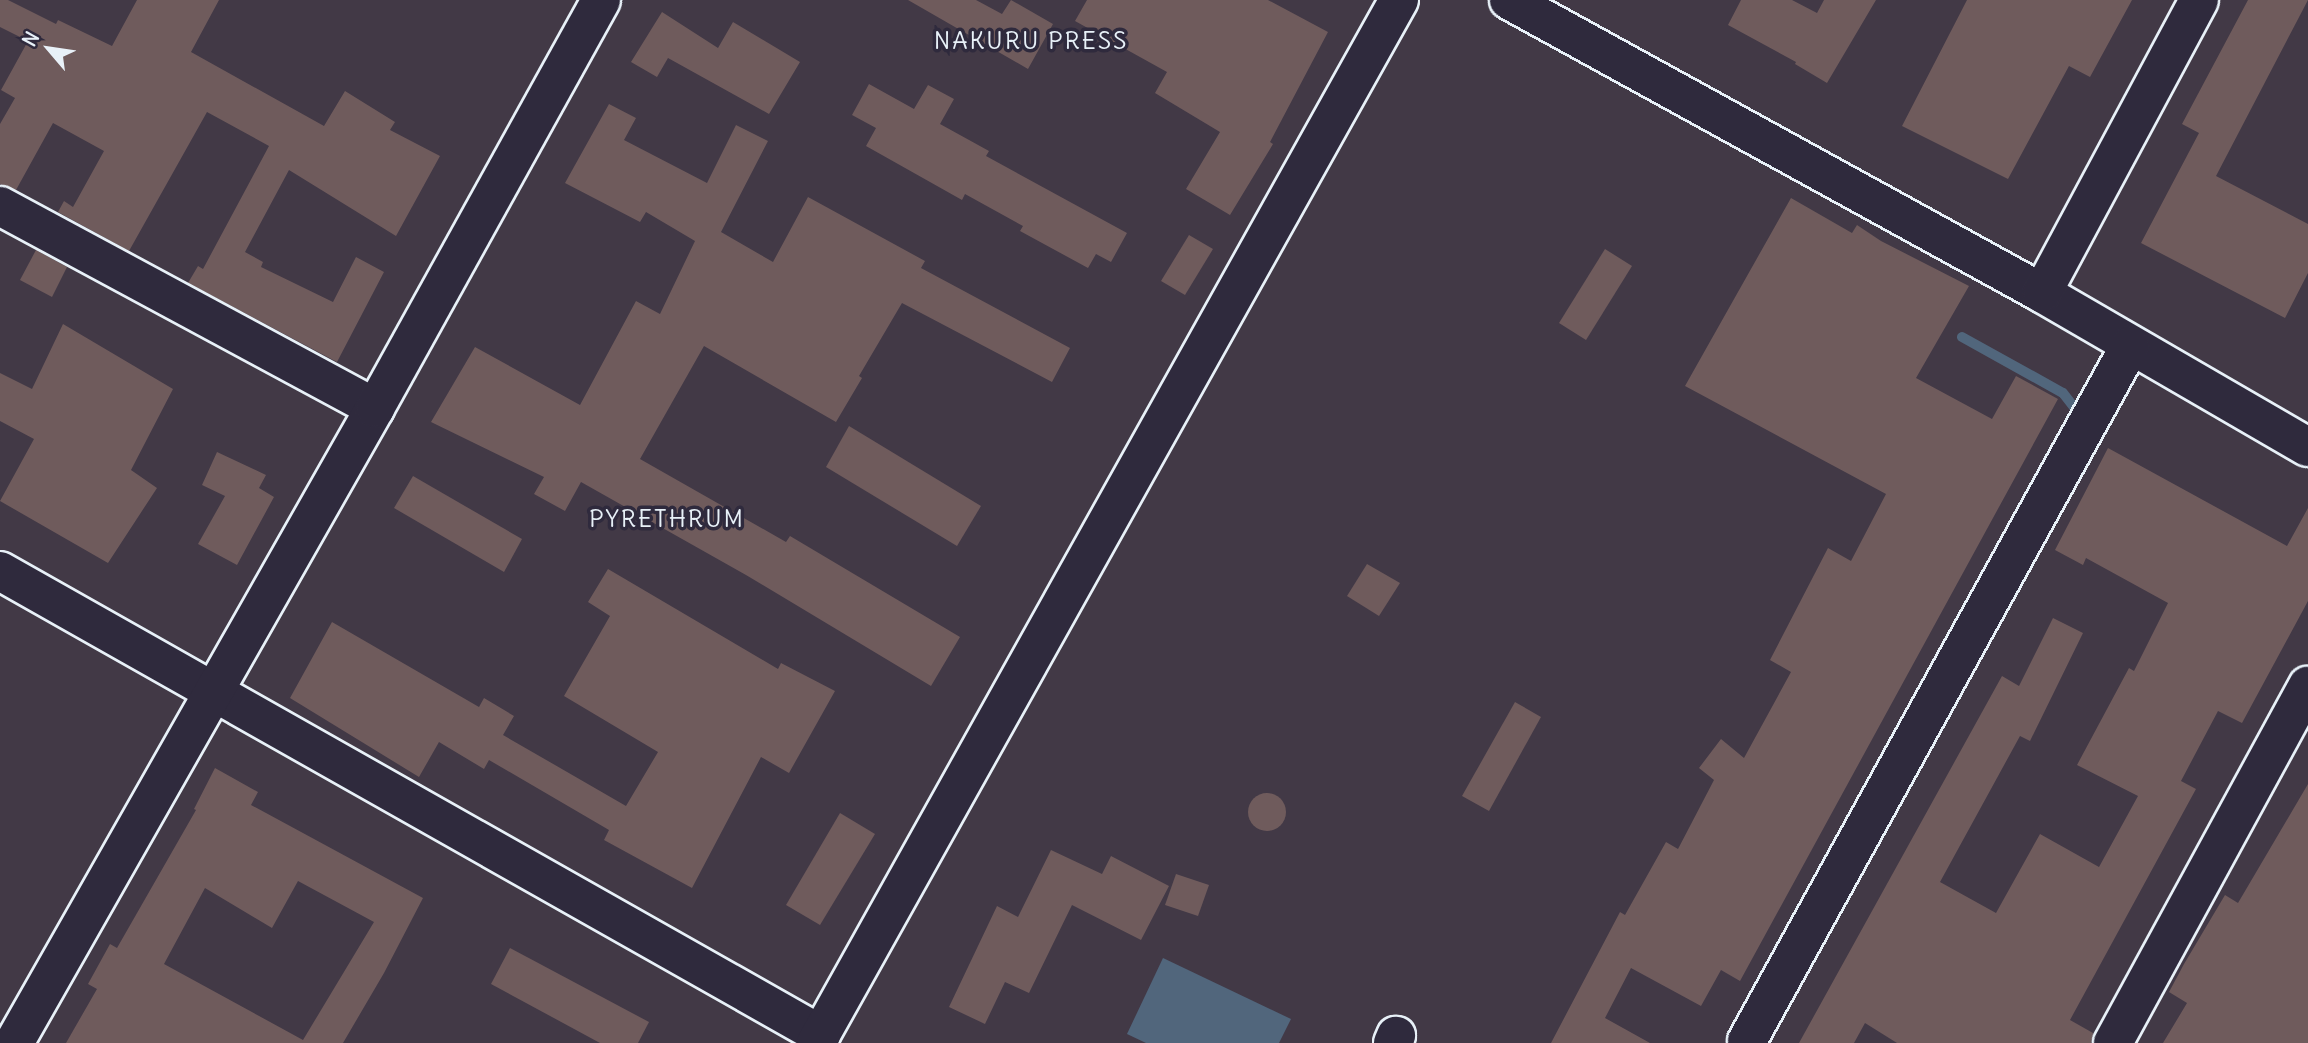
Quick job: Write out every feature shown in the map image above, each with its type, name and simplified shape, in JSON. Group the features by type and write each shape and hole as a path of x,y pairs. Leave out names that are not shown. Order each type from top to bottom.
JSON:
{"street":[{"path":"14,1043 376,408 601,0"},
{"path":"0,570 214,689 819,1039 1399,0"},
{"path":"1510,0 2042,293 2308,447"},
{"path":"2042,293 2199,0"},
{"path":"0,206 376,408"},
{"path":"1747,1041 2130,346"},
{"path":"2113,1043 2308,686"}],"water":[{"path":"1163,958 1291,1019 1279,1043 1146,1043 1127,1034"}],"building":[{"path":"0,0 8,0 56,24 58,20 112,46 137,0 219,0 191,52 324,126 345,91 395,122 390,130 440,156 396,236 289,170 245,252 263,262 261,267 333,302 356,257 384,272 337,362 188,283 198,266 203,269 269,146 207,112 129,251 58,212 64,201 73,207 104,151 53,123 16,190 0,184 0,124 15,98 1,90 28,41 0,27"},
{"path":"908,0 976,0 1002,14 1011,0 1053,24 1028,69"},
{"path":"1087,0 1268,0 1328,32 1270,142 1273,144 1230,215 1186,189 1220,132 1155,93 1167,72 1075,21"},
{"path":"1741,0 1792,0 1817,13 1824,0 1876,0 1827,83 1795,64 1796,62 1728,25"},
{"path":"1967,0 2132,0 2090,77 2069,66 2008,179 1902,126"},
{"path":"2248,0 2308,0 2216,176 2308,224 2308,273 2285,318 2141,243 2199,133 2182,124"},
{"path":"662,12 718,48 733,22 800,62 769,114 668,58 657,77 631,62"},
{"path":"869,84 914,109 928,85 954,99 940,124 989,151 986,156 1127,233 1111,262 1096,254 1088,268 1020,231 1023,226 965,194 962,200 866,146 876,128 852,115"},
{"path":"609,104 636,118 624,140 707,183 736,125 768,141 721,232 773,262 808,197 925,261 921,268 1070,348 1052,382 902,303 859,376 862,378 836,422 704,346 640,459 786,542 790,536 960,637 931,686 746,575 581,482 565,511 534,494 544,477 431,422 475,347 580,405 636,301 660,314 695,241 646,212 640,222 565,183"},
{"path":"1791,198 1852,233 1857,225 1881,241 1969,286 1916,378 1992,419 2016,376 2058,399 1740,981 1721,970 1701,1006 1631,968 1605,1018 1650,1043 1551,1043 1620,912 1625,915 1666,842 1678,849 1714,780 1699,768 1721,739 1744,758 1791,672 1770,660 1828,548 1851,561 1886,494 1685,386"},
{"path":"1189,235 1213,249 1185,295 1161,281"},
{"path":"1605,249 1632,266 1586,340 1559,323"},
{"path":"36,250 67,267 52,297 20,280"},
{"path":"63,324 173,389 131,470 157,488 108,563 0,501 34,439 0,421 0,373 32,389"},
{"path":"849,426 981,506 957,546 826,467"},
{"path":"2108,448 2287,546 2308,508 2308,601 2242,723 2218,711 2181,781 2196,789 2070,1020 2093,1033 2091,1043 1897,1043 1865,1023 1854,1043 1799,1043 2002,676 2019,686 2053,618 2083,633 2030,741 2020,736 1940,882 1996,913 2040,834 2099,867 2138,796 2077,765 2129,668 2134,671 2168,603 2086,558 2083,565 2055,550"},
{"path":"217,452 266,475 259,488 274,497 237,565 198,544 225,496 202,485"},
{"path":"413,476 522,539 504,572 394,508"},
{"path":"1367,564 1400,583 1379,616 1347,596"},
{"path":"608,569 778,669 781,663 835,691 789,773 761,757 692,888 604,840 609,830 489,760 484,769 439,742 419,777 290,698 332,622 479,707 484,698 514,716 503,735 626,806 658,752 564,696 610,616 588,602"},
{"path":"1515,702 1541,717 1489,811 1462,796"},
{"path":"215,768 258,792 251,805 423,898 343,1043 66,1043 97,989 88,984 110,944 117,948 196,810 194,809","holes":["298,881 374,922 303,1040 164,964 205,888 272,928"]},
{"path":"2308,784 2308,1043 2163,1043 2187,1003 2169,992 2184,964 2225,895 2238,903"},
{"path":"1267,793 1280,799 1286,812 1280,825 1267,831 1254,825 1248,812 1254,799"},
{"path":"840,813 875,834 820,925 786,905"},
{"path":"1051,850 1102,874 1111,856 1169,886 1141,940 1072,905 1029,993 1005,982 985,1024 949,1007 997,906 1018,917"},
{"path":"1176,874 1209,885 1198,916 1165,905"},
{"path":"510,948 649,1022 638,1043 600,1043 491,984"}],"waterway":[{"path":"1962,337 2063,393 2080,415"}],"district":[{"name":"NAKURU PRESS","path":"1031,41"},
{"name":"PYRETHRUM","path":"667,519"}]}
